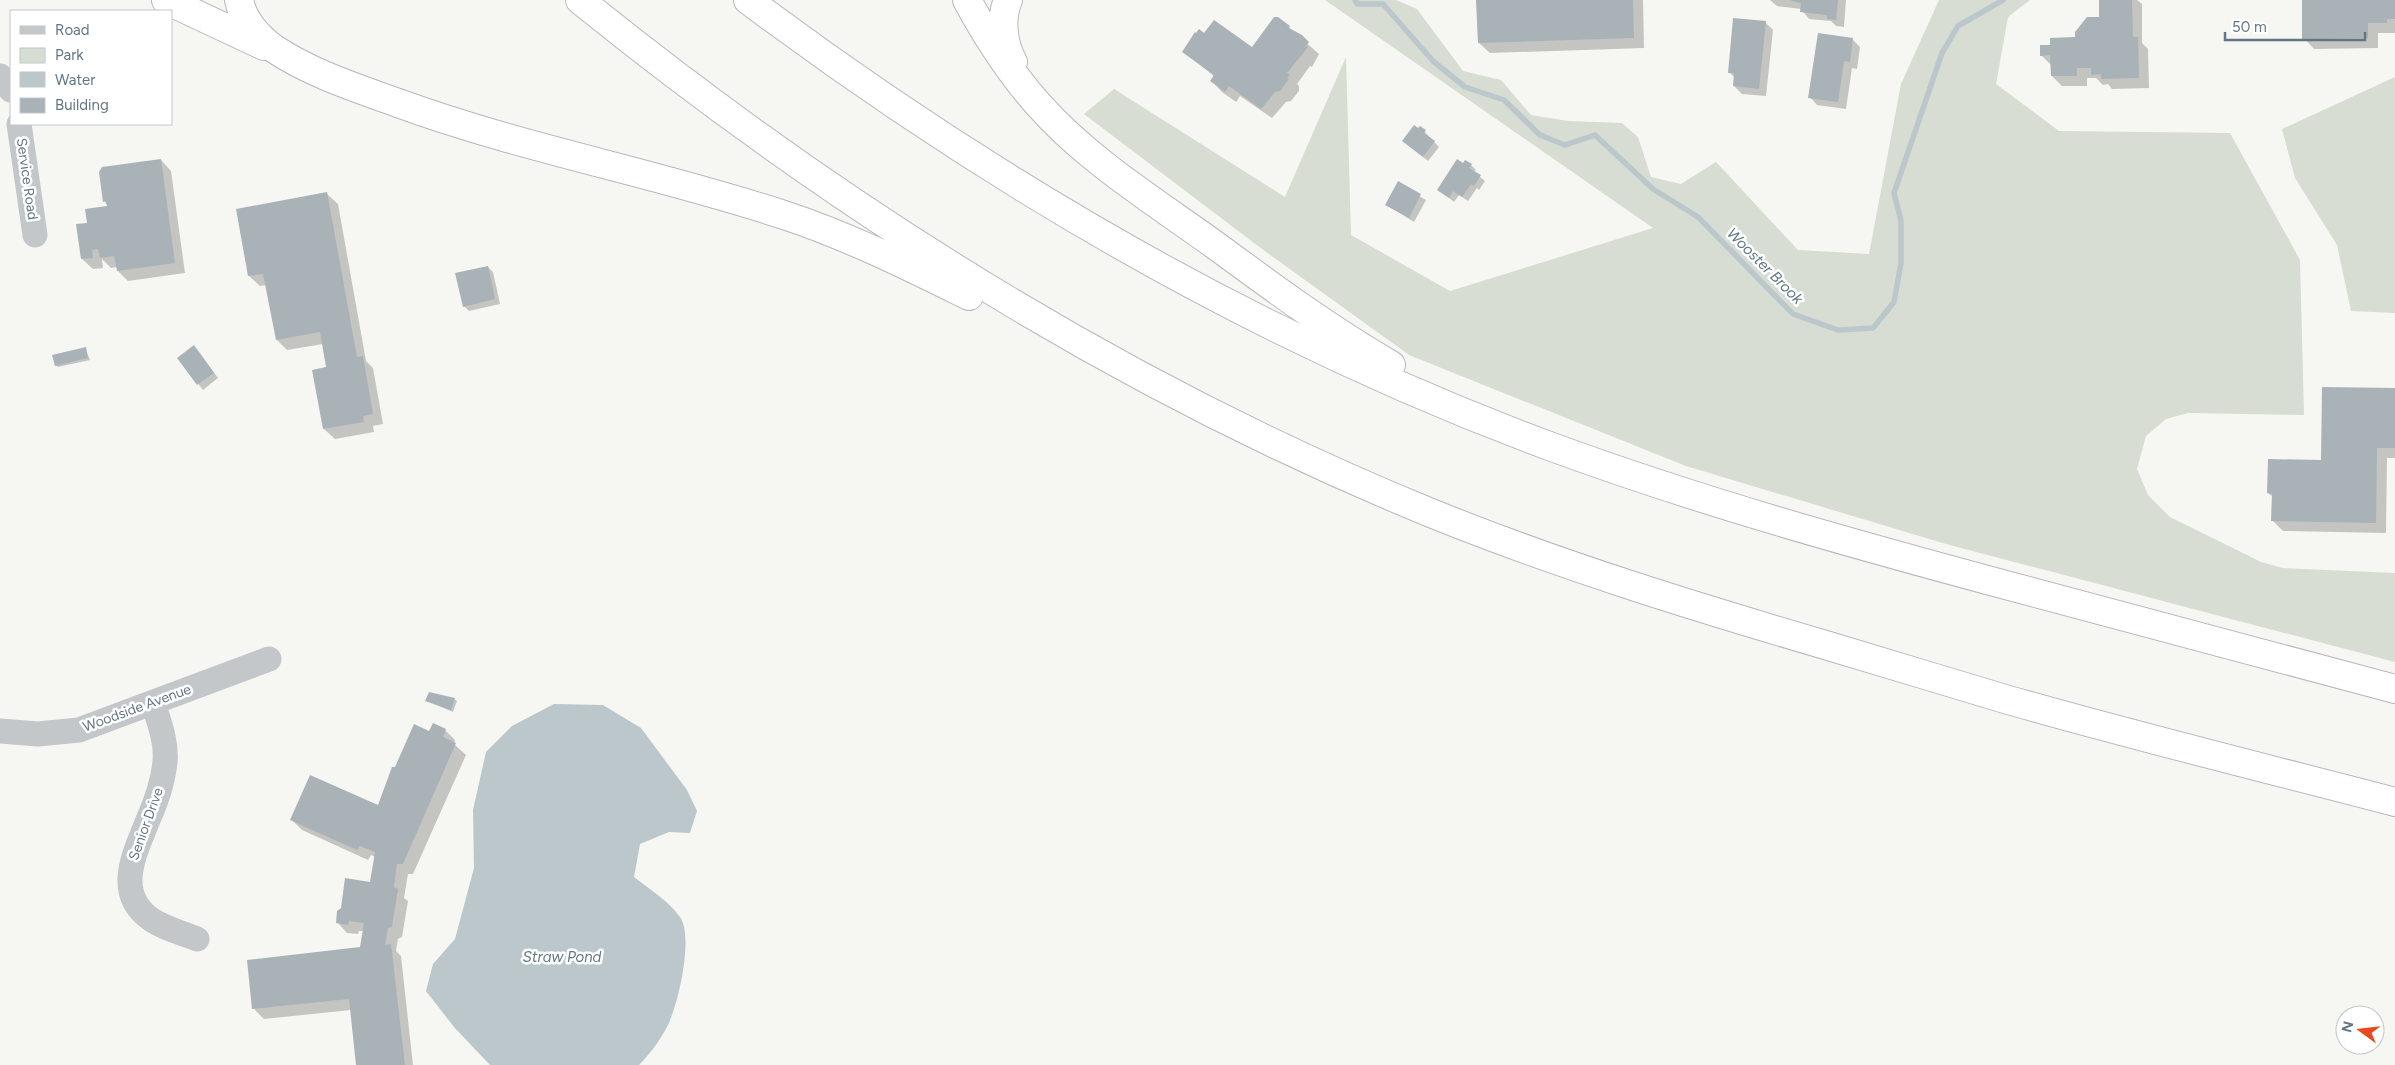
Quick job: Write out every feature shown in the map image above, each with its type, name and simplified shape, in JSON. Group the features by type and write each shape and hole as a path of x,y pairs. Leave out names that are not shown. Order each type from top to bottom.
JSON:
{"highway":[{"path":"166,0 372,94 469,128 716,194 820,228 898,262 1275,445 1430,513 1510,544 1650,593 2008,700 2395,802"},
{"path":"239,0 246,20 257,35 290,58"},
{"path":"580,0 720,110 870,215 1053,329 1200,408"},
{"path":"748,0 833,62 965,152 1098,233 1175,276 1320,350 1470,415 1547,446 1700,498 1814,532 2395,689"},
{"path":"967,0 994,47 1038,104 1092,156 1325,324 1405,373 1547,446"},
{"path":"1008,0 1004,24 1005,42 1019,74 1038,104"}],"street":[{"path":"0,76 10,89"},
{"name":"Service Road","path":"19,125 35,235"},
{"name":"Woodside Avenue","path":"0,731 20,734 65,732 92,726 269,659"},
{"name":"Senior Drive","path":"153,703 163,735 165,765 151,813 133,856 129,873 131,887 139,906 151,919 165,928 198,938"}],"green space":[{"path":"1325,0 1396,0 1417,9 1463,71 1501,80 1531,115 1568,121 1622,123 1638,137 1651,177 1681,184 1716,162 1798,250 1869,254 1901,84 1939,0 2030,0 2008,17 1996,84 2059,131 2230,133 2300,260 2304,415 2188,413 2166,419 2146,436 2137,469 2148,495 2170,517 2261,562 2283,568 2395,573 2395,662 1946,544 1686,466 1409,355 1258,246 1084,114 1114,89 1285,197 1346,57 1351,235 1450,291 1653,228"},
{"path":"2395,77 2395,313 2351,311 2337,245 2295,178 2282,129"}],"water":[{"name":"Straw Pond","path":"554,704 603,705 641,728 687,790 697,811 690,833 669,832 640,844 634,877 665,900 680,917 684,927 685,954 680,987 668,1025 659,1041 639,1065 490,1065 454,1027 426,991 433,964 455,939 474,868 473,810 486,752 512,726"}],"building":[{"path":"1476,0 1633,0 1634,38 1478,43"},
{"path":"1788,0 1838,0 1836,20 1827,19 1827,15 1800,12 1801,3"},
{"path":"2099,0 2132,0 2133,37 2138,37 2139,78 2101,79 2101,74 2091,75 2091,68 2077,68 2077,76 2051,76 2050,55 2040,56 2040,45 2050,45 2050,38 2075,37 2075,32 2087,17 2099,17"},
{"path":"2302,0 2395,0 2395,19 2387,19 2387,23 2368,23 2368,38 2302,39"},
{"path":"1274,17 1278,17 1290,26 1289,28 1302,35 1309,42 1306,46 1308,47 1287,73 1290,75 1287,78 1289,79 1280,91 1275,92 1261,109 1229,86 1225,92 1210,81 1214,75 1182,52 1195,32 1199,29 1204,33 1214,20 1252,47"},
{"path":"1733,18 1766,21 1759,89 1733,86 1734,73 1728,73"},
{"path":"1818,33 1853,38 1850,62 1844,61 1838,102 1808,98"},
{"path":"1414,125 1426,130 1424,133 1435,141 1423,157 1402,141"},
{"path":"161,159 175,263 117,271 114,256 100,258 98,249 92,250 93,258 81,259 76,224 87,223 85,209 107,206 106,201 103,202 99,172 102,167"},
{"path":"1457,159 1463,163 1465,160 1472,164 1469,168 1481,175 1474,186 1471,184 1462,197 1453,191 1449,198 1437,190"},
{"path":"1398,181 1421,194 1409,218 1385,205"},
{"path":"327,192 357,357 363,356 373,414 363,416 364,422 323,429 312,370 326,367 320,332 276,340 263,274 248,276 236,209"},
{"path":"488,266 495,299 463,307 455,273"},
{"path":"194,345 214,373 197,385 177,358"},
{"path":"86,347 88,358 55,366 52,355"},
{"path":"2322,387 2395,388 2395,448 2377,448 2376,523 2271,521 2272,494 2267,493 2268,459 2321,460"},
{"path":"429,692 455,698 451,710 425,701"},
{"path":"433,723 446,729 443,737 456,743 403,864 397,864 394,887 398,889 392,927 388,928 385,945 391,944 405,1065 356,1065 349,999 252,1009 247,960 360,947 364,923 349,921 348,925 336,923 337,911 341,908 345,878 370,882 375,852 360,846 357,850 290,820 310,775 378,805 392,767 395,767 414,724 429,731"}],"waterway":[{"name":"Wooster Brook","path":"1355,0 1357,4 1383,4 1433,61 1465,87 1504,100 1540,135 1565,145 1595,135 1653,189 1698,217 1793,314 1838,330 1873,328 1894,302 1901,263 1901,221 1894,193 1942,53 1958,26 2003,0"}]}
